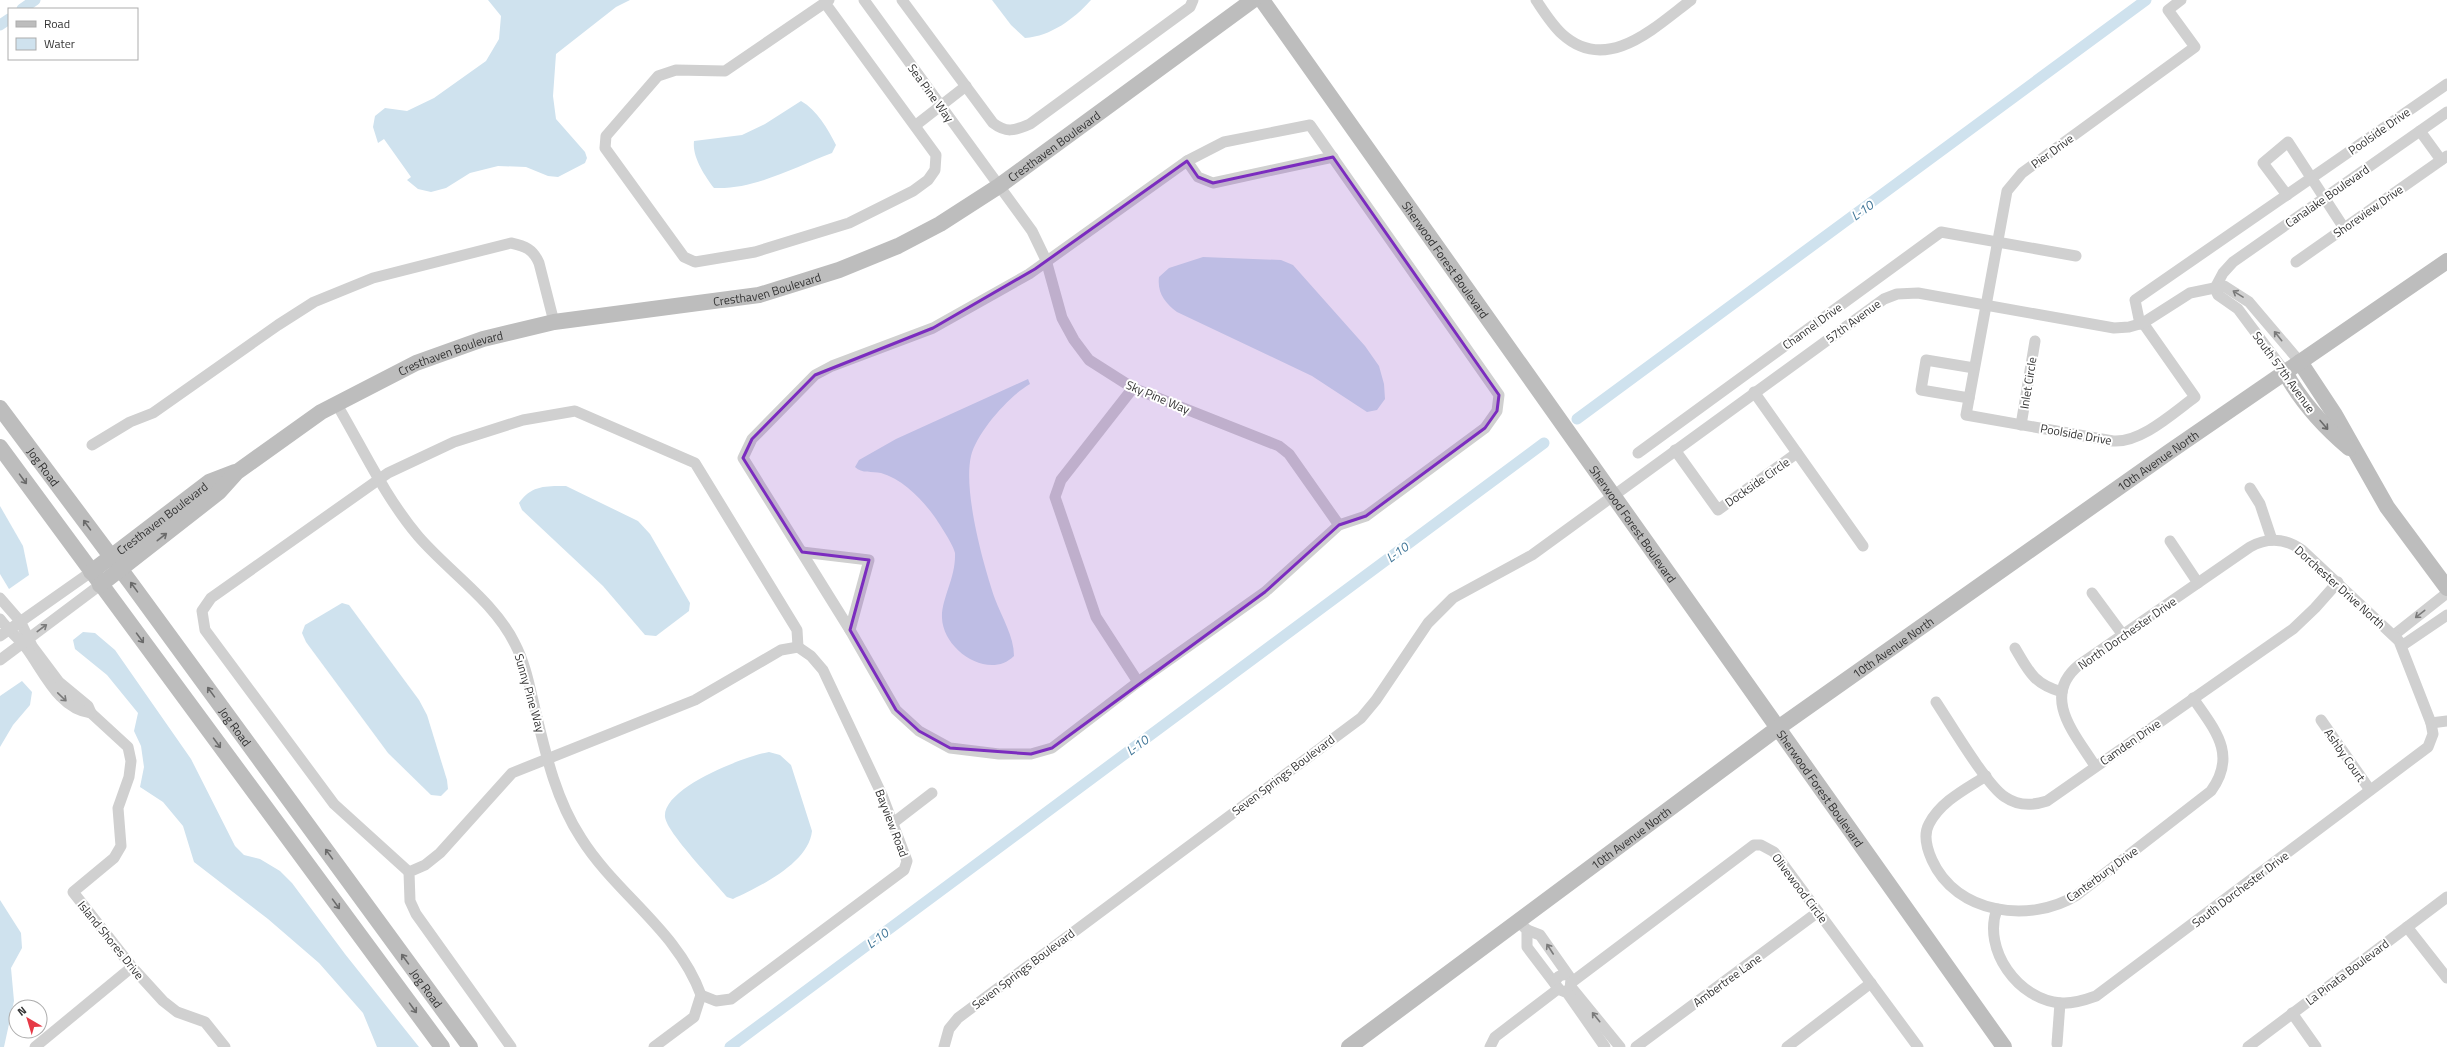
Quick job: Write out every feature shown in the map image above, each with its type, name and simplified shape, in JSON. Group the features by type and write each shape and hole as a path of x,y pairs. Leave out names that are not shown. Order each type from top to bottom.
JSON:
{"street":[{"name":"Sea Pine Way","path":"864,0 998,186"},
{"path":"902,0 993,123 1000,129 1012,132 1030,124 1190,7 1192,0"},
{"name":"Cresthaven Boulevard","path":"100,585 219,492 237,472 336,403 375,382 445,351 483,339 554,322 759,295 799,284 839,270 898,246 940,224 998,186 1253,0"},
{"name":"Sherwood Forest Boulevard","path":"1262,0 1612,496 2004,1047"},
{"path":"1536,0 1558,30 1570,40 1583,47 1598,50 1613,49 1627,45 1691,0"},
{"name":"Pier Drive","path":"1985,305 2004,198 2016,178 2195,47 2168,10 2181,0"},
{"path":"827,2 936,155 935,170 928,180 913,191 849,223 755,252 695,262 684,257 605,148 606,136 658,76 676,70 725,71 827,2"},
{"name":"Poolside Drive","path":"1985,305 1966,415 2113,441 2127,441 2140,435 2195,397 2142,323 2135,300 2447,84"},
{"path":"916,125 966,86"},
{"name":"Canalake Boulevard","path":"2215,288 2228,266 2447,112"},
{"path":"1310,125 1499,395 1497,411 1485,428 1366,516 1339,525 1265,592 1138,682 1052,748 1031,754 999,754 950,748 919,731 896,710 850,630 743,458 752,439 815,375 832,366 933,328 1029,274 1046,260 1094,229 1187,161 1224,142 1310,125"},
{"name":"Shoreview Drive","path":"2296,262 2444,158 2420,131"},
{"path":"2288,195 2263,163 2288,142 2310,178 2344,228"},
{"path":"1187,161 1198,177 1212,183 1333,157"},
{"name":"Sky Pine Way","path":"998,186 1020,212 1032,231 1046,260 1062,318 1083,354 1102,370 1133,388 1279,446 1289,454 1339,525"},
{"name":"Channel Drive","path":"1638,453 1941,232 2076,256"},
{"path":"92,445 130,422 153,413 278,325 314,302 373,278 511,244 525,246 535,254 539,263 554,322"},
{"name":"10th Avenue North","path":"1349,1047 1523,925 1778,728 2285,372 2447,261"},
{"name":"57th Avenue","path":"1612,496 1878,302 1891,296 1911,292 2114,328 2142,323 2190,293 2224,286 2232,290 2257,310"},
{"name":"South 57th Avenue","path":"2215,288 2218,295 2233,304 2246,319 2285,372 2298,395 2329,431 2358,456"},
{"name":"South 57th Avenue","path":"2257,310 2300,362 2358,456 2387,507 2447,588"},
{"name":"Inlet Circle","path":"2021,424 2035,341"},
{"path":"1969,398 1920,390 1926,360 1974,368"},
{"path":"1133,388 1061,480 1055,497 1096,617 1138,682"},
{"name":"Dockside Circle","path":"1754,392 1864,546"},
{"name":"Sunny Pine Way","path":"336,403 400,512 418,536 495,614 509,633 522,659 547,758 563,805 579,836 601,867 637,904 675,950 693,974 701,995"},
{"name":"Jog Road","path":"0,408 121,570 470,1047"},
{"path":"409,872 425,865 440,853 512,773 695,700 781,650 798,647 797,630 695,463 575,411 523,420 454,442 380,478 211,598 202,611 205,630 334,804 409,872 410,901 416,914 511,1047"},
{"name":"Jog Road","path":"0,447 100,585 442,1047"},
{"name":"Dockside Circle","path":"1675,450 1718,510 1797,453"},
{"name":"Cresthaven Boulevard","path":"91,572 209,482 237,472"},
{"path":"2250,488 2260,504 2272,540"},
{"name":"Seven Springs Boulevard","path":"944,1047 949,1029 958,1018 1361,718 1376,700 1428,622 1453,598 1522,562 1612,496"},
{"name":"Dorchester Drive North","path":"2272,540 2295,546 2338,582 2403,645"},
{"name":"North Dorchester Drive","path":"2062,692 2065,682 2074,670 2250,547 2272,540"},
{"path":"2170,542 2198,583"},
{"path":"802,552 869,560 850,630"},
{"path":"4,633 91,572"},
{"name":"Camden Drive","path":"1936,702 1986,776 2003,796 2017,803 2032,804 2047,801 2292,629 2315,608 2338,582"},
{"path":"0,660 28,643 100,585"},
{"path":"2092,593 2123,635"},
{"path":"2394,635 2447,593"},
{"path":"0,598 20,621 28,643"},
{"path":"2403,645 2447,615"},
{"path":"0,619 4,633"},
{"path":"4,633 28,643"},
{"name":"Island Shores Drive","path":"28,643 59,682 88,706 91,713 128,746 131,761 129,777 118,808 121,846 114,858 73,892 132,967 163,1001 177,1012 205,1022 225,1047"},
{"name":"South Dorchester Drive","path":"1997,909 1992,924 1992,937 2004,964 2024,986 2043,998 2060,1003 2081,1001 2096,996 2109,988 2428,747 2433,734 2431,723 2403,645"},
{"name":"Bayview Road","path":"701,995 716,1002 731,999 904,870 907,861 893,823 822,670 811,656 798,647"},
{"path":"2015,648 2033,677 2045,686 2062,692 2064,715 2095,766"},
{"name":"Canterbury Drive","path":"1986,776 1943,805 1928,825 1926,836 1933,864 1948,883 1967,897 1997,909 2025,912 2040,910 2069,900 2211,791 2222,769 2222,744 2215,730 2193,698"},
{"name":"Ashby Court","path":"2320,720 2370,790"},
{"path":"2431,723 2447,721"},
{"path":"893,823 932,792"},
{"name":"Olivewood Circle","path":"1490,1047 1495,1037 1754,845 1761,845 1774,852 1918,1047"},
{"name":"La Pinata Boulevard","path":"2248,1047 2447,897"},
{"name":"Ambertree Lane","path":"1636,1047 1818,912"},
{"path":"1523,925 1527,947 1565,985 1620,1047"},
{"path":"1523,925 1540,935 1565,985 1605,1047"},
{"path":"2407,927 2447,978"},
{"path":"35,1047 132,967"},
{"path":"1787,1047 1871,983"},
{"path":"654,1047 694,1017 701,995"},
{"path":"2057,1044 2060,1003"},
{"path":"2292,1013 2316,1047"},
{"path":"432,1033 449,1019"}],"highlighted area":[{"path":"1333,157 1499,395 1497,411 1485,428 1366,516 1339,525 1265,592 1052,748 1031,754 950,748 919,731 896,710 850,630 869,560 802,552 743,458 752,439 815,375 933,328 1035,269 1187,161 1198,177 1213,183"}],"water":[{"path":"488,0 630,0 616,7 556,54 553,96 556,119 585,152 587,158 585,163 558,177 548,176 526,167 498,166 470,173 446,188 431,192 418,189 407,180 411,177 384,139 378,143 373,127 375,116 385,108 407,111 434,98 486,61 499,39 501,16"},
{"path":"992,0 1091,0 1070,20 1053,30 1035,37 1025,38 1011,25"},
{"path":"801,101 812,109 822,120 836,145 832,153 789,171 759,181 729,188 714,188 697,160 694,141 742,135 765,124"},
{"path":"1203,257 1281,260 1293,265 1365,346 1379,366 1384,384 1385,399 1377,410 1367,412 1312,376 1173,309 1161,293 1159,288 1159,277 1169,268"},
{"path":"1028,379 1030,384 1004,406 980,436 971,456 969,471 972,507 980,548 995,599 1012,641 1014,656 1004,663 992,665 980,663 959,651 950,641 944,630 942,611 951,580 955,562 955,553 943,529 923,503 904,484 881,473 861,471 855,467 859,460 896,439"},
{"path":"552,486 566,486 638,521 650,534 690,603 689,611 656,636 645,635 603,586 522,510 519,503 524,497 534,490"},
{"path":"0,506 23,546 29,575 9,589 0,574"},
{"path":"342,603 349,605 419,700 427,715 447,780 448,789 441,796 431,795 388,753 306,642 302,633 305,625"},
{"path":"83,632 95,633 115,650 191,759 235,846 244,855 260,859 280,871 292,883 345,954 419,1047 377,1047 363,1013 319,963 268,919 194,862 183,826 163,802 140,787 144,767 141,746 134,731 138,713 107,675 75,649 73,640"},
{"path":"22,681 32,692 30,705 13,725 0,747 0,696"},
{"path":"769,752 780,755 791,765 812,831 809,843 793,863 769,881 733,899 727,897 682,845 665,817 668,806 677,795 690,785 725,767"},
{"path":"0,900 21,933 22,948 11,968 14,999 8,999 8,1029 4,1047 0,1047"}],"waterway":[{"path":"23,8 35,0"},
{"name":"L-10","path":"1577,419 2146,0"},
{"path":"0,25 8,20"},
{"name":"L-10","path":"730,1047 1544,443"}]}
